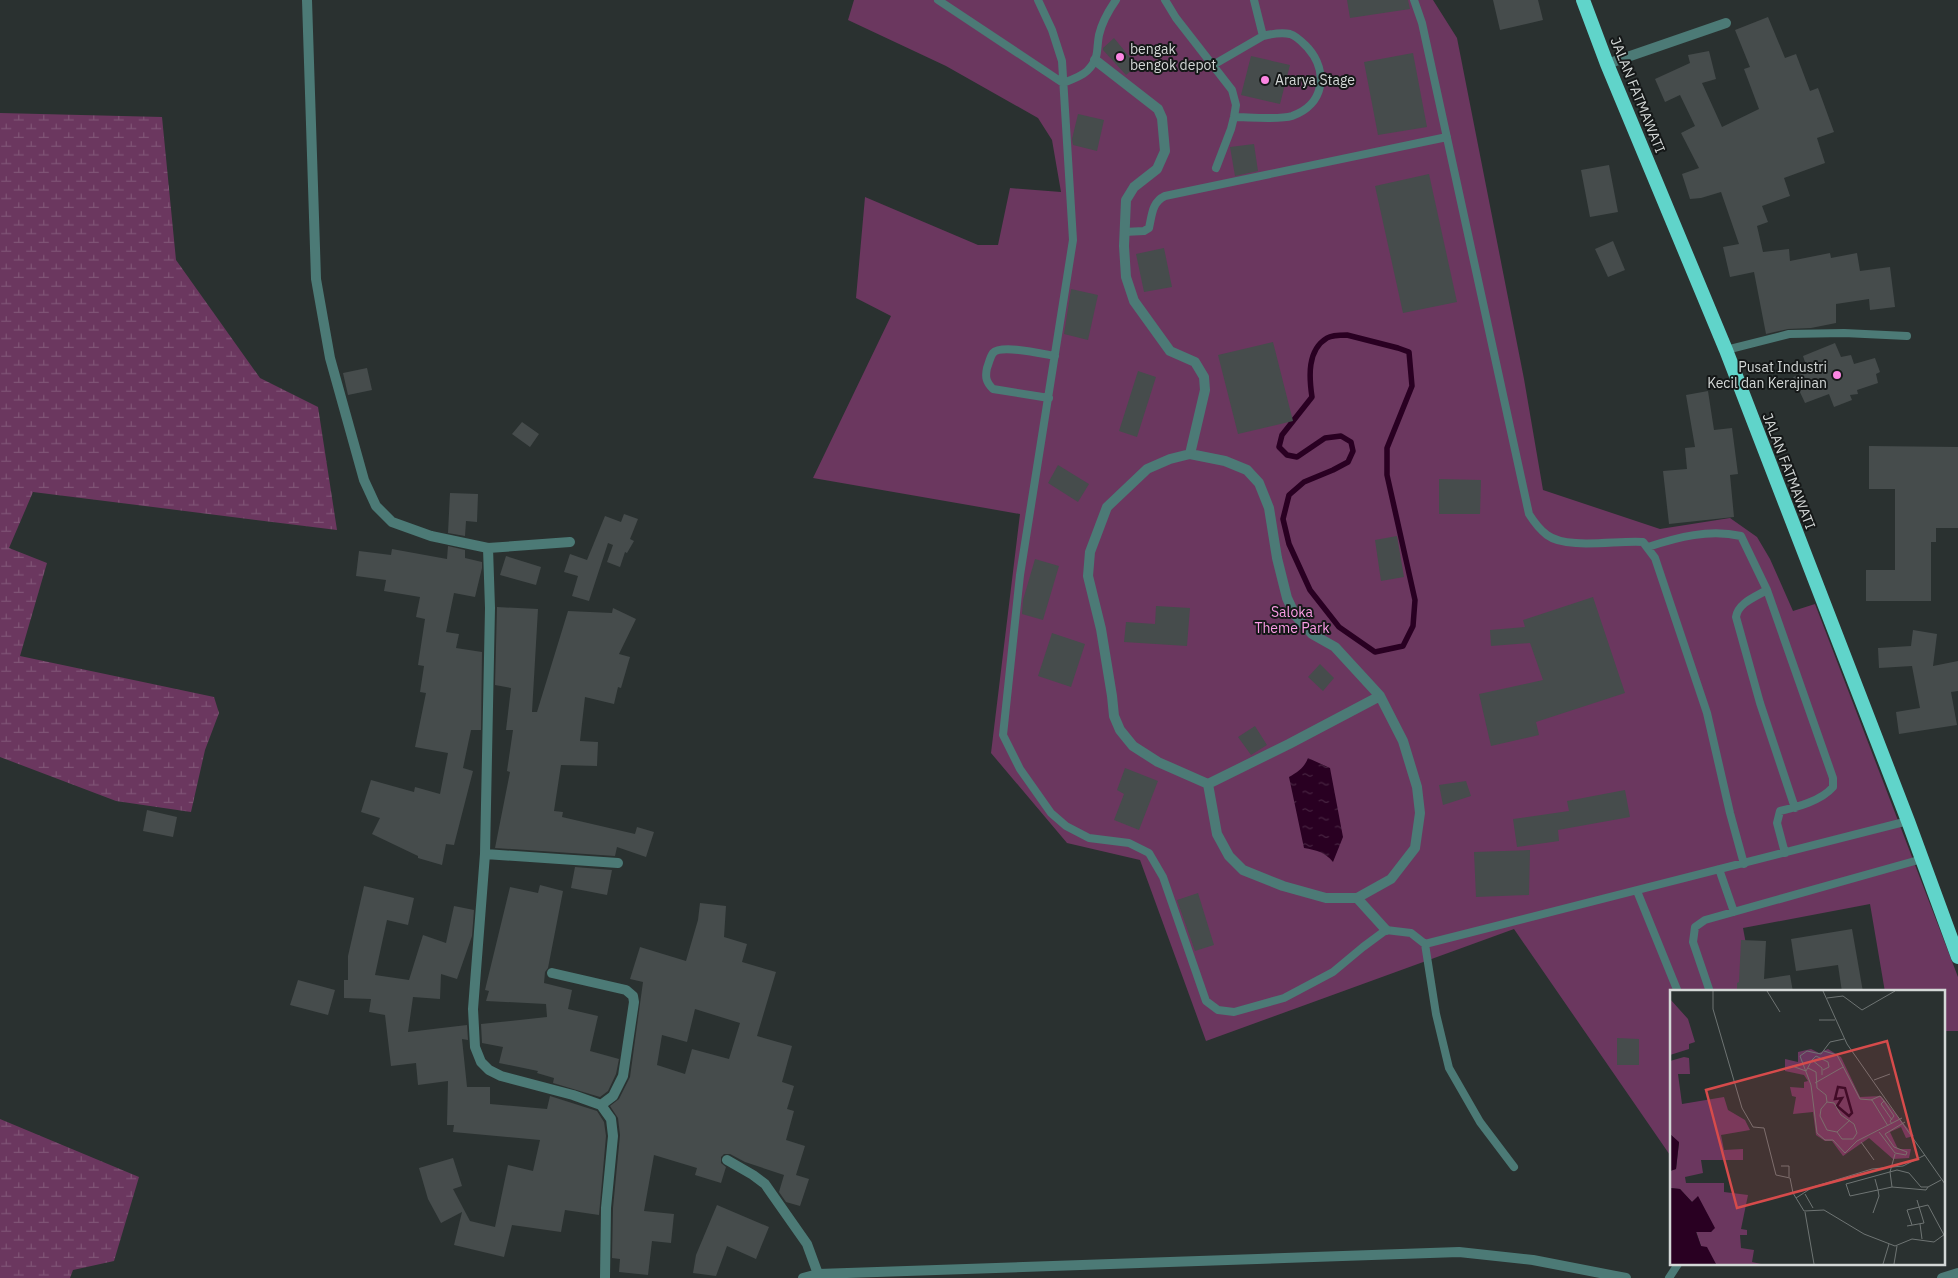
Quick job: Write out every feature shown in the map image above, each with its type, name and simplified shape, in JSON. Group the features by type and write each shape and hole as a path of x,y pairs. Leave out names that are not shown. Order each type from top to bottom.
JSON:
{"highway":[{"name":"JALAN FATMAWATI","path":"1583,0 1607,64 1726,350 1908,821 1958,957"}],"street":[{"path":"306,0 316,279 330,358 364,480 376,506 392,522 431,536 488,548 570,542"},
{"path":"1607,64 1726,23"},
{"path":"1095,60 1158,109 1162,118 1165,151 1157,169 1134,187 1126,200 1124,232 1126,277 1134,301 1170,351 1195,362 1204,376 1205,390 1190,454"},
{"path":"1190,454 1225,461 1247,470 1260,483 1269,508 1277,558 1287,598 1295,615 1312,634 1335,648 1380,696 1403,741 1417,787 1420,813 1415,848 1391,879 1357,898 1326,898 1283,886 1243,870 1229,856 1217,834 1208,784 1158,762 1133,746 1120,730 1114,716 1101,629 1088,576 1090,552 1107,507 1147,469 1170,459 1190,454"},
{"path":"488,548 490,608 485,854 473,1009 475,1047 481,1062 488,1070 501,1076 573,1095 601,1105 611,1120 613,1136 606,1208 606,1278"},
{"path":"1208,784 1380,696"},
{"path":"485,854 618,863"},
{"path":"1357,898 1386,930"},
{"path":"552,974 626,990 633,996 634,1002 623,1076 613,1096 601,1105"},
{"path":"727,1160 753,1174 765,1184 807,1244 818,1274"},
{"path":"803,1278 818,1274 1459,1252 1533,1260 1626,1278"},
{"path":"1942,1278 1958,1273"}],"lane":[{"path":"938,0 1063,83"},
{"path":"1038,0 1052,30 1062,61 1073,240 1020,575 1003,735 1020,769 1051,813 1066,826 1089,838 1129,843 1149,853 1163,877 1206,1001 1218,1010 1234,1012 1284,998 1333,972 1362,946 1386,930 1411,934 1425,944 1436,1014 1449,1068 1480,1122 1514,1166"},
{"path":"1063,83 1086,72 1095,60 1099,35 1109,10 1116,0"},
{"path":"1165,0 1176,18 1232,90 1236,105 1232,129 1216,168"},
{"path":"1254,0 1263,36"},
{"path":"1414,0 1422,23 1529,514 1536,525 1548,536 1567,543 1643,542 1655,558 1707,712 1730,813 1744,864"},
{"path":"1213,65 1263,36 1279,33 1291,34 1300,39 1319,65 1321,86 1318,95 1309,106 1291,116 1234,117"},
{"path":"1124,232 1144,231 1149,228 1154,204 1165,196 1447,138"},
{"path":"1726,350 1789,334 1844,333 1907,336"},
{"path":"1048,398 993,389 985,377 994,352 1003,348 1055,356"},
{"path":"1648,548 1672,539 1695,534 1729,533 1741,536 1767,590 1833,778 1833,787 1827,794 1795,808 1780,811 1777,823 1786,853"},
{"path":"1767,590 1742,605 1737,611 1736,617 1760,703 1795,808"},
{"path":"1425,944 1908,821"},
{"path":"1709,990 1693,942 1696,927 1705,920 1922,859"},
{"path":"1719,869 1734,912"},
{"path":"1638,891 1677,990"},
{"path":"1669,1278 1677,1266"}],"green space":[{"name":"Saloka Theme Park","path":"854,0 1433,0 1457,38 1524,379 1543,490 1660,529 1730,518 1757,537 1770,559 1793,611 1815,604 1958,977 1958,1031 1946,1031 1946,990 1885,990 1870,904 1743,928 1755,990 1670,990 1670,1155 1514,929 1206,1041 1140,860 1067,843 991,753 1020,514 813,478 891,316 856,298 865,197 978,245 998,245 1010,188 1061,192 1052,140 1038,118 946,66 848,20"},
{"path":"0,113 162,117 176,260 260,378 318,407 337,530 33,492 9,548 47,563 20,656 214,697 219,713 205,750 191,812 116,801 0,757"},
{"path":"0,1119 139,1177 114,1261 73,1270 70,1278 0,1278"}],"water":[{"path":"1308,758 1330,768 1343,837 1333,862 1320,852 1304,848 1289,777 1305,764"}],"building":[{"path":"1347,0 1408,0 1410,9 1350,18"},
{"path":"1493,0 1538,0 1543,20 1500,30"},
{"path":"1768,17 1785,58 1796,54 1810,91 1818,88 1834,132 1817,138 1825,163 1784,178 1790,196 1762,206 1768,222 1757,226 1763,252 1789,249 1790,261 1830,253 1831,258 1857,253 1860,271 1890,267 1895,307 1870,310 1869,299 1836,304 1836,323 1811,328 1788,329 1766,334 1754,272 1730,277 1723,247 1739,244 1721,192 1690,199 1682,174 1699,168 1681,133 1695,126 1680,95 1665,102 1655,79 1690,63 1688,55 1709,51 1716,79 1702,83 1722,127 1759,109 1744,69 1750,67 1735,30"},
{"name":"bengak bengok depot","path":"1114,38 1137,66 1126,75 1103,50"},
{"path":"1413,53 1427,127 1378,135 1364,62"},
{"name":"Ararya Stage","path":"1251,56 1290,65 1280,104 1241,95"},
{"path":"1078,114 1104,120 1097,151 1073,145 1072,139"},
{"path":"1254,144 1258,171 1235,176 1230,147"},
{"path":"1609,165 1618,212 1590,217 1581,170"},
{"path":"1429,174 1457,302 1403,313 1375,186"},
{"path":"1613,241 1625,270 1608,277 1595,249"},
{"path":"1164,248 1172,287 1144,292 1136,254"},
{"path":"1071,289 1098,295 1088,340 1064,334"},
{"path":"1273,342 1293,421 1238,434 1218,355"},
{"name":"Pusat Industri Kecil dan Kerajinan","path":"1835,343 1841,357 1851,355 1854,364 1875,358 1880,372 1876,374 1878,383 1857,390 1858,394 1850,395 1852,400 1834,407 1829,394 1805,403 1793,377 1802,374 1799,368 1806,365 1803,356"},
{"path":"367,368 372,390 348,395 343,373"},
{"path":"1138,371 1156,377 1137,437 1119,431"},
{"path":"1708,391 1714,430 1732,428 1738,474 1730,475 1734,517 1669,524 1663,471 1687,469 1685,448 1695,447 1686,395"},
{"path":"522,422 539,434 530,447 512,434"},
{"path":"1869,446 1958,447 1958,528 1936,528 1936,542 1931,542 1931,601 1866,601 1866,570 1895,570 1895,489 1869,489"},
{"path":"1058,465 1089,484 1078,502 1048,483"},
{"path":"1439,479 1481,480 1480,514 1439,514"},
{"path":"450,493 478,494 477,522 466,521 465,536 448,533"},
{"path":"624,514 638,519 630,539 634,541 627,553 625,552 620,567 607,562 613,545 608,543 589,601 572,596 578,576 564,572 570,554 587,560 605,516 621,522"},
{"path":"1397,536 1404,577 1381,581 1375,540"},
{"path":"448,546 465,550 465,558 482,562 475,597 454,593 446,632 459,634 456,648 482,652 481,730 471,730 463,768 473,771 454,845 446,844 442,865 418,858 418,856 372,834 380,818 361,812 371,780 414,792 415,787 440,794 448,753 415,747 426,693 420,692 424,666 418,665 425,619 416,617 420,597 384,591 386,580 356,576 359,551 391,555 392,549 447,559"},
{"path":"506,556 541,567 536,585 500,575"},
{"path":"1035,559 1059,566 1043,620 1022,614 1023,600"},
{"path":"1593,597 1625,693 1536,722 1539,735 1491,746 1479,694 1543,680 1530,643 1491,646 1490,630 1525,627 1523,620"},
{"path":"1156,606 1190,608 1187,646 1124,642 1126,622 1155,624"},
{"path":"497,607 538,609 532,712 537,712 568,611 612,613 613,608 636,619 619,654 630,657 621,688 618,687 614,704 585,697 580,741 598,742 597,766 561,765 554,811 563,812 562,817 635,834 637,827 654,832 646,857 617,847 615,856 495,848 510,772 507,771 513,730 506,730 511,688 495,685"},
{"path":"1913,630 1937,634 1933,666 1958,661 1958,691 1951,692 1957,725 1899,734 1896,712 1920,708 1912,666 1879,668 1878,648 1911,646"},
{"path":"1052,633 1085,644 1071,687 1038,676"},
{"path":"1320,664 1334,678 1323,691 1308,677"},
{"path":"1255,726 1267,745 1251,755 1238,737"},
{"path":"1125,768 1158,781 1139,830 1114,820 1124,794 1117,790"},
{"path":"1466,781 1471,796 1443,805 1439,785"},
{"path":"1625,790 1630,817 1558,830 1559,841 1517,847 1513,819 1569,811 1567,801"},
{"path":"147,810 177,817 173,837 143,831"},
{"path":"1530,850 1529,895 1476,897 1474,852"},
{"path":"575,867 612,870 607,895 571,888"},
{"path":"540,885 563,891 544,983 572,990 568,1009 598,1016 590,1051 619,1059 616,1074 608,1091 600,1097 553,1083 554,1078 537,1073 538,1071 499,1063 503,1047 482,1043 481,1024 547,1017 546,1004 486,1001 489,991 485,990 510,887 538,893"},
{"path":"364,886 414,898 408,925 387,920 375,975 409,980 423,935 446,943 454,906 474,910 472,936 457,979 441,974 440,999 413,997 408,1032 467,1025 468,1040 462,1039 467,1087 490,1087 490,1104 547,1109 550,1096 597,1111 604,1122 606,1136 599,1215 565,1210 561,1232 512,1225 504,1257 454,1245 462,1212 441,1223 428,1199 419,1168 453,1158 462,1186 453,1189 470,1221 495,1227 508,1165 533,1171 540,1140 453,1132 454,1125 447,1125 448,1081 418,1085 416,1063 391,1066 385,1015 369,1012 371,999 344,998 344,980 348,980 348,956"},
{"path":"1198,893 1214,945 1195,951 1177,900"},
{"path":"700,903 726,906 724,937 747,944 742,962 776,972 757,1036 792,1046 782,1082 794,1086 787,1109 794,1111 786,1140 805,1146 796,1175 809,1179 800,1206 786,1202 779,1192 784,1175 745,1162 730,1154 724,1154 721,1157 721,1163 726,1167 721,1183 695,1175 697,1168 654,1155 644,1211 674,1214 671,1243 652,1241 648,1275 619,1272 620,1259 612,1258 613,1208 620,1135 618,1118 610,1106 619,1099 630,1077 643,982 630,979 640,947 686,961 698,920","holes":["695,1009 740,1023 729,1059 692,1049 685,1074 657,1065 662,1035 687,1042"]},
{"path":"1852,929 1863,990 1842,990 1838,965 1796,971 1791,939"},
{"path":"1741,940 1766,941 1764,979 1790,975 1793,990 1737,990 1737,983 1739,982"},
{"path":"298,980 335,990 328,1015 290,1005"},
{"path":"1617,1038 1639,1039 1639,1065 1617,1065"},
{"path":"717,1205 769,1227 756,1259 727,1246 716,1276 693,1273 696,1255"}],"waterway":[{"path":"1347,335 1409,352 1412,386 1387,448 1387,475 1415,600 1413,626 1403,646 1375,652 1339,627 1310,590 1289,544 1283,519 1289,495 1304,482 1348,462 1353,451 1351,442 1341,436 1325,438 1297,457 1287,455 1279,447 1282,435 1312,397 1310,373 1316,349 1320,343 1329,337 1347,335"}],"place":[{"name":"bengak bengok depot","path":"1120,57"},
{"name":"Ararya Stage","path":"1265,80"},
{"name":"Pusat Industri Kecil dan Kerajinan","path":"1837,375"}]}
